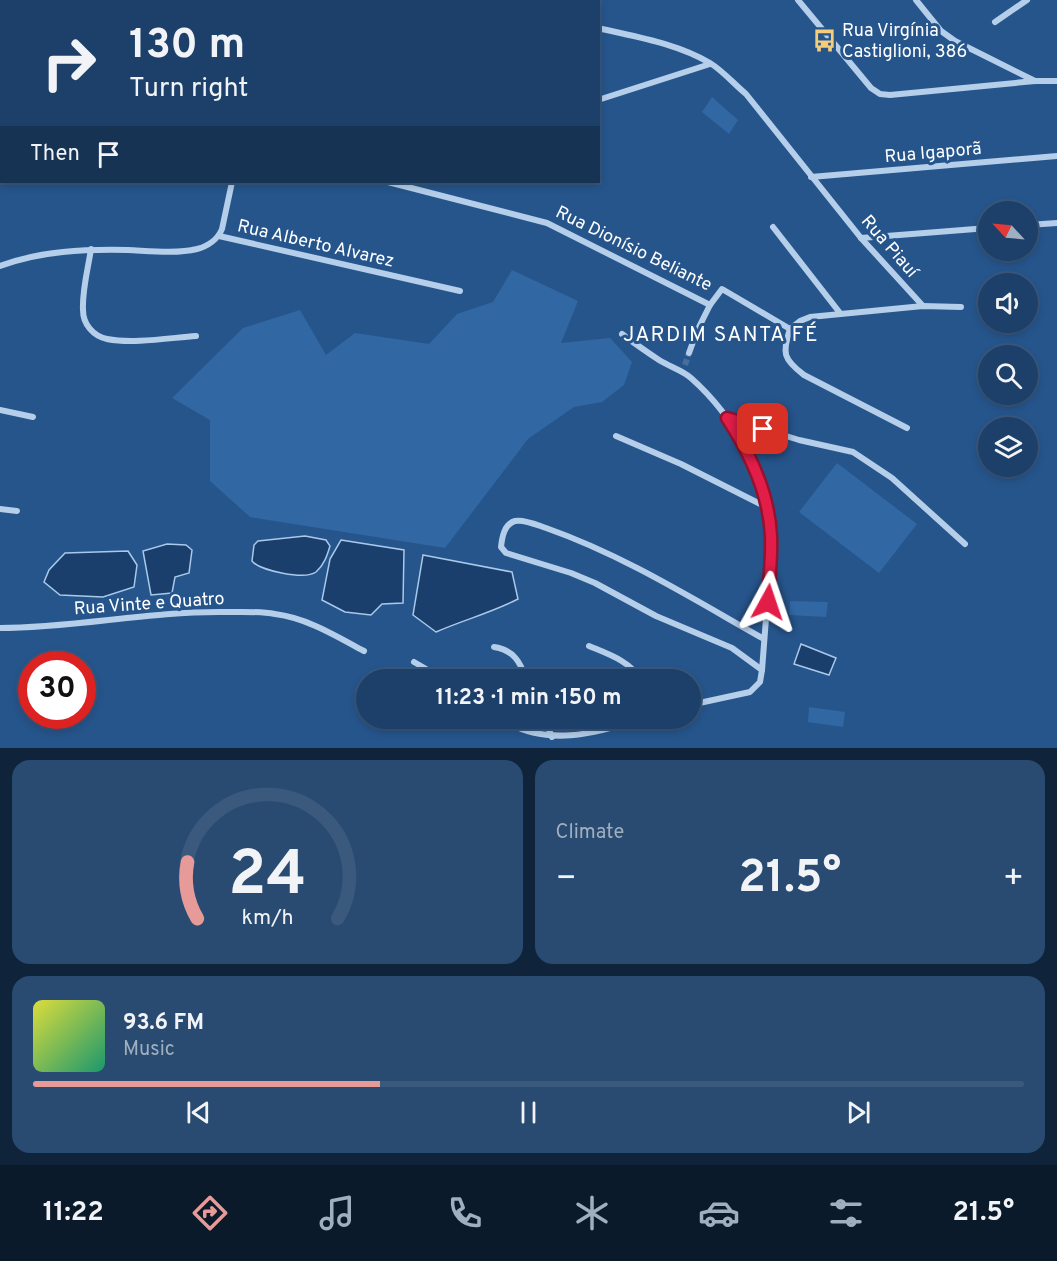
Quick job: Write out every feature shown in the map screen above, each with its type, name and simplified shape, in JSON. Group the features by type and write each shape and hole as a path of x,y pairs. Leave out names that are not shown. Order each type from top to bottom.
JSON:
{"street":[{"path":"798,0 871,88 880,94 1057,81"},
{"path":"916,0 940,31 955,41 1035,81"},
{"path":"995,22 1027,0"},
{"name":"Rua Piauí","path":"600,28 663,43 711,64 746,94 861,238 923,306"},
{"path":"600,99 711,64"},
{"name":"Rua Igaporã","path":"811,177 1057,156"},
{"name":"Rua Alberto Alvarez","path":"232,183 219,236 460,291"},
{"name":"Rua Dionísio Beliante","path":"393,183 547,223 710,305 722,289 790,328"},
{"path":"408,186 412,183"},
{"path":"1038,224 1057,223"},
{"path":"773,227 840,313"},
{"path":"861,238 978,229"},
{"path":"0,266 33,257 92,249 195,249 203,247 219,236"},
{"path":"92,249 82,312 90,330 107,339 132,340 196,336"},
{"path":"688,353 710,305"},
{"path":"907,428 804,375 793,366 786,358 785,351 790,328 810,317 840,313 923,306 961,307"},
{"path":"622,334 660,361 684,368 727,418 759,478 768,508 771,564 760,682 750,692 701,703"},
{"path":"0,410 33,417"},
{"path":"727,418 799,440 853,452 892,478 965,544"},
{"path":"616,436 681,464 768,508"},
{"path":"0,509 17,511"},
{"path":"762,670 732,648 656,616 595,583 571,573 506,553 501,548 502,536 508,524 517,520 570,536 639,569 764,639"},
{"name":"Rua Vinte e Quatro","path":"0,628 43,627 164,614 254,612 276,614 314,625 364,651"},
{"path":"589,646 634,669"},
{"path":"494,647 508,650 522,669"},
{"path":"414,662 426,669"},
{"path":"520,729 552,737 587,736 609,729"},
{"path":"549,729 552,737"}],"shaded area":[{"path":"712,97 738,120 729,134 702,112"},
{"path":"512,270 578,301 561,343 610,338 632,362 624,385 602,402 574,407 528,439 445,548 250,517 210,481 210,420 172,398 243,328 300,310 326,355 355,333 429,344 457,314 493,302"},
{"path":"837,463 917,524 879,573 799,512"},
{"path":"305,536 326,540 330,546 323,563 316,572 293,575 264,568 252,561 254,545 258,541"},
{"path":"341,540 404,550 403,603 382,604 371,615 345,612 322,600 330,559"},
{"path":"167,544 186,545 192,550 189,573 175,577 172,593 151,595 143,551"},
{"path":"128,551 137,565 134,587 103,597 60,595 44,582 49,570 65,553"},
{"path":"423,555 512,572 518,599 436,632 413,615"},
{"path":"790,601 828,602 826,617 789,615"},
{"path":"801,644 836,658 829,675 794,664"},
{"path":"809,707 845,712 843,727 808,722"}],"tunnel":[{"path":"685,365 689,353"}],"place":[{"name":"Rua Virgínia Castiglioni, 386","path":"824,40"}],"district":[{"name":"JARDIM SANTA FÉ","path":"721,334"}],"route":[{"path":"763,429 727,418 759,478 768,508 771,564 768,602"}]}
